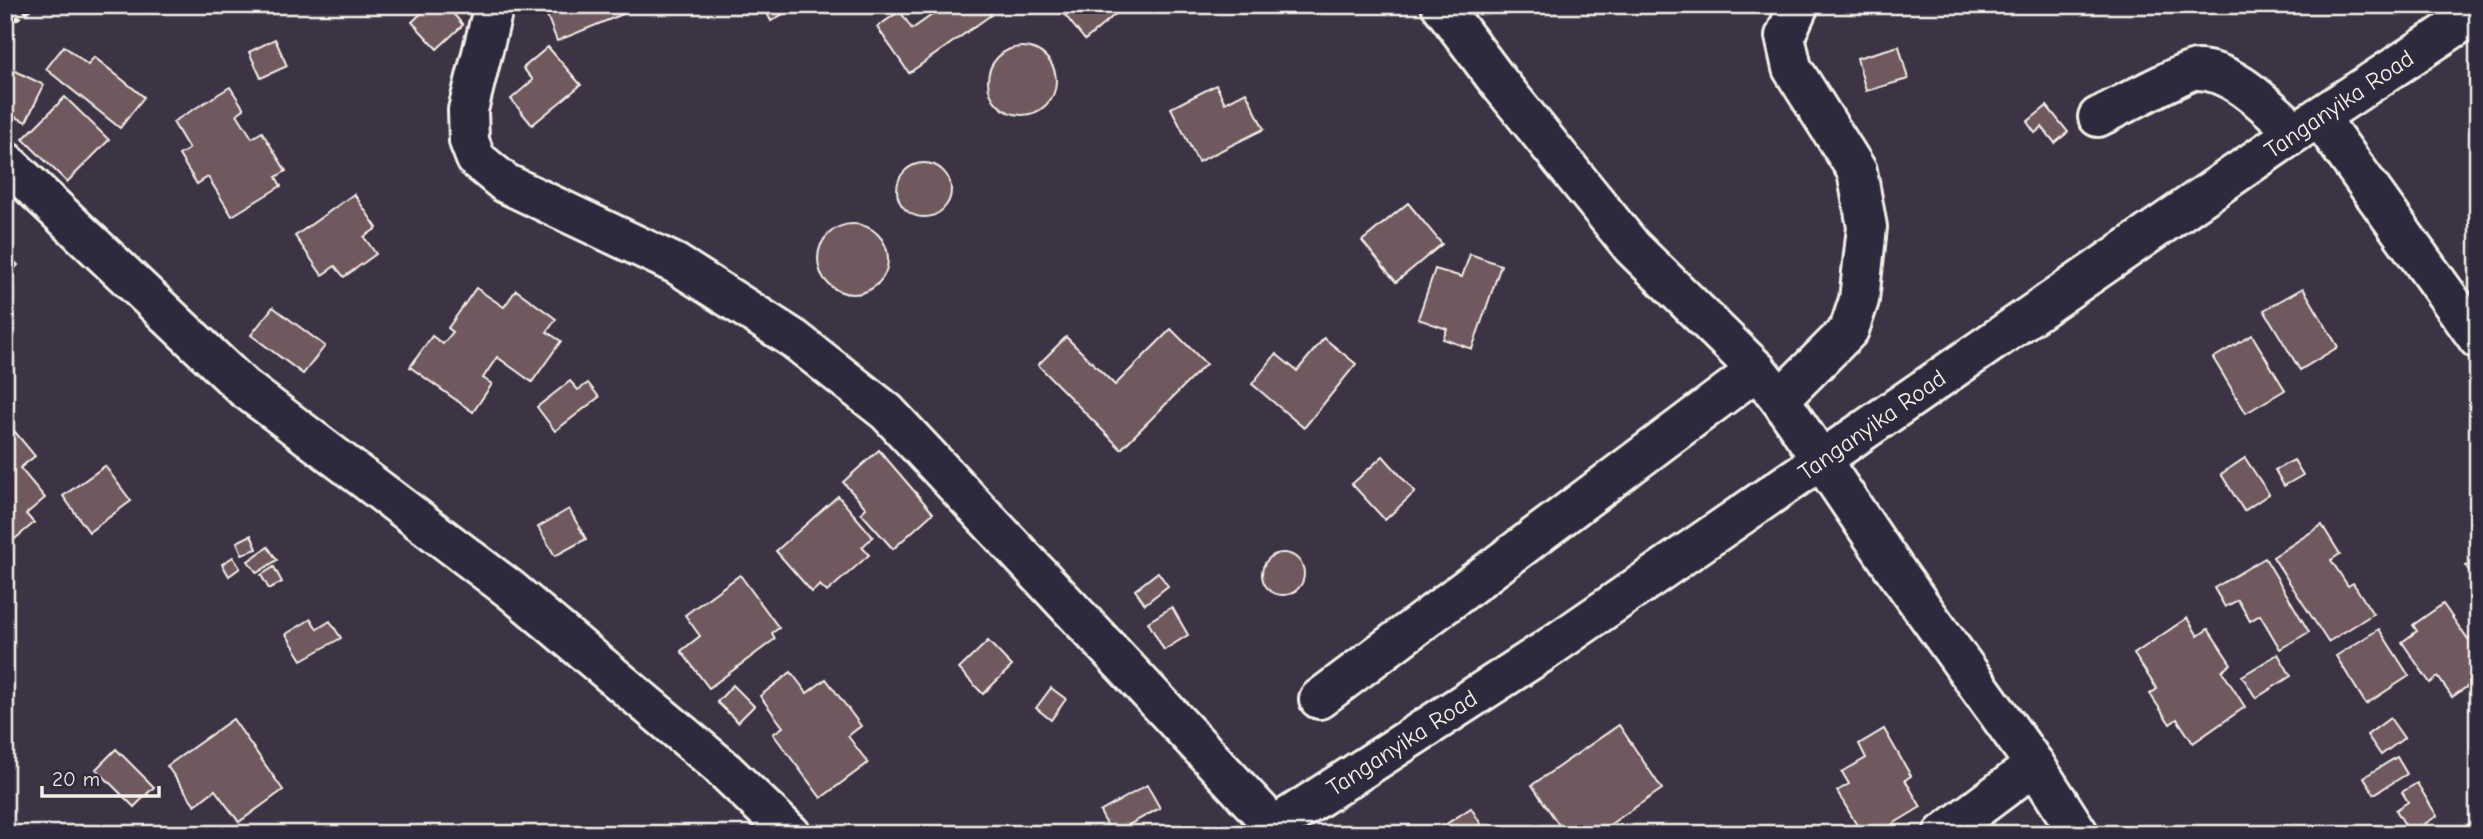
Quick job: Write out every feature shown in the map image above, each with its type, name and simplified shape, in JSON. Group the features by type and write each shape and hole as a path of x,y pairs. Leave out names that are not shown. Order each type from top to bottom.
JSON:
{"street":[{"path":"494,5 468,110 469,141 476,159 505,183 676,264 794,339 887,412 1268,830"},
{"path":"1441,5 1497,80 1632,247 1769,385 1896,571 2035,765 2079,834"},
{"path":"1319,699 1849,330 1859,300 1867,227 1857,171 1792,68 1785,36 1799,5"},
{"name":"Tanganyika Road","path":"1268,830 1543,652 2477,8"},
{"path":"2098,117 2195,70 2221,76 2307,125 2478,339"},
{"path":"5,161 243,387 511,590 719,765 792,834"},
{"path":"1943,834 2035,765"}],"path":[{"path":"5,27 35,5"}],"building":[{"path":"430,5 446,5 463,25 437,49 412,22"},
{"path":"543,5 645,5 557,41"},
{"path":"763,5 798,5 771,21"},
{"path":"946,5 985,5 991,15 909,73 877,27 900,11 912,29"},
{"path":"1059,5 1126,5 1085,40 1058,6"},
{"path":"275,39 287,66 261,78 249,52"},
{"path":"64,46 88,65 94,57 144,97 120,128 46,69"},
{"path":"1899,46 1908,79 1866,91 1857,58"},
{"path":"548,47 581,85 532,125 511,99 533,80 523,68"},
{"path":"1022,47 1035,50 1046,57 1053,68 1056,81 1053,94 1046,105 1035,112 1022,115 1009,112 998,105 991,94 988,81 991,68 998,57 1009,50"},
{"path":"5,66 44,85 26,122 5,112"},
{"path":"1216,85 1225,103 1246,92 1264,129 1198,162 1171,108"},
{"path":"230,87 244,109 237,114 252,138 262,132 286,171 276,177 281,186 232,216 208,177 197,184 179,155 189,149 173,122"},
{"path":"65,97 109,140 67,182 23,139"},
{"path":"2047,106 2068,132 2055,143 2042,127 2035,133 2027,122"},
{"path":"924,163 943,171 951,190 943,209 924,217 905,209 897,190 905,171"},
{"path":"354,194 377,228 364,237 376,254 344,277 335,266 322,275 295,236"},
{"path":"1408,203 1442,244 1396,282 1362,241"},
{"path":"853,224 872,230 882,240 888,259 882,278 872,288 853,294 834,288 824,278 818,259 824,240 834,230"},
{"path":"5,252 18,265 5,279"},
{"path":"1470,254 1501,265 1472,349 1443,339 1447,329 1418,319 1435,269 1462,277"},
{"path":"476,288 504,307 516,290 556,319 547,332 561,341 532,382 497,357 483,378 492,384 473,412 410,367 432,336 443,344 453,332 448,328"},
{"path":"2303,288 2338,347 2300,370 2264,310"},
{"path":"273,307 325,346 303,374 251,335"},
{"path":"1171,329 1206,364 1121,449 1038,365 1066,337 1115,385"},
{"path":"2252,335 2285,390 2246,413 2213,358"},
{"path":"1324,338 1356,364 1304,428 1252,384 1276,354 1297,371"},
{"path":"570,381 578,390 588,383 599,397 555,431 537,407"},
{"path":"5,420 35,456 20,468 45,498 26,514 34,523 10,543 5,538"},
{"path":"879,450 933,513 893,549 861,513 866,508 843,482"},
{"path":"1383,456 1415,492 1385,520 1352,484"},
{"path":"2245,458 2269,494 2244,511 2221,474"},
{"path":"2294,460 2303,475 2284,486 2275,470"},
{"path":"105,466 131,501 89,532 63,496"},
{"path":"838,496 873,537 862,547 869,555 827,592 820,585 812,592 776,551"},
{"path":"569,509 586,539 555,556 538,527"},
{"path":"2322,525 2340,554 2331,560 2348,586 2353,583 2373,614 2328,642 2273,557"},
{"path":"251,535 257,549 242,554 237,542"},
{"path":"268,547 277,560 257,573 248,561"},
{"path":"1283,553 1298,559 1304,574 1298,589 1283,595 1268,589 1262,574 1268,559"},
{"path":"233,557 240,568 229,576 222,564"},
{"path":"2265,558 2309,632 2280,649 2260,615 2250,621 2238,600 2225,607 2214,588"},
{"path":"2478,558 2478,585 2466,566"},
{"path":"274,567 282,582 269,589 261,575"},
{"path":"1158,572 1168,586 1145,604 1135,590"},
{"path":"740,575 779,628 772,633 775,639 709,688 681,651 700,636 685,615"},
{"path":"2443,604 2468,640 2478,633 2478,679 2452,697 2438,677 2430,683 2402,642 2417,631 2413,625"},
{"path":"1172,607 1188,635 1164,650 1148,622"},
{"path":"2187,618 2198,636 2208,629 2231,664 2222,671 2245,707 2193,743 2177,719 2170,724 2150,694 2157,689 2134,654"},
{"path":"311,619 317,629 330,621 341,638 302,660 286,634"},
{"path":"2379,629 2409,676 2366,704 2336,656"},
{"path":"988,641 1012,666 983,694 959,669"},
{"path":"2278,654 2291,676 2256,698 2242,676"},
{"path":"791,672 807,693 826,679 861,726 848,736 868,763 821,798 773,734 783,727 760,696"},
{"path":"733,685 754,706 738,722 717,702"},
{"path":"1051,688 1066,699 1051,720 1036,708"},
{"path":"2390,718 2404,738 2381,755 2367,735"},
{"path":"233,719 283,790 239,822 215,790 195,805 167,766"},
{"path":"1619,725 1662,789 1596,834 1565,834 1532,785"},
{"path":"1884,729 1911,776 1905,780 1921,807 1876,834 1862,834 1837,791 1849,784 1842,772 1866,758 1859,744"},
{"path":"116,749 154,787 134,807 96,769"},
{"path":"2397,757 2407,774 2374,794 2364,777"},
{"path":"2417,783 2437,816 2410,833 2396,810 2408,802 2402,792"},
{"path":"1147,785 1160,808 1112,834 1100,812"},
{"path":"1471,808 1487,834 1431,834"},
{"path":"2336,825 2342,834 2321,834"}]}
